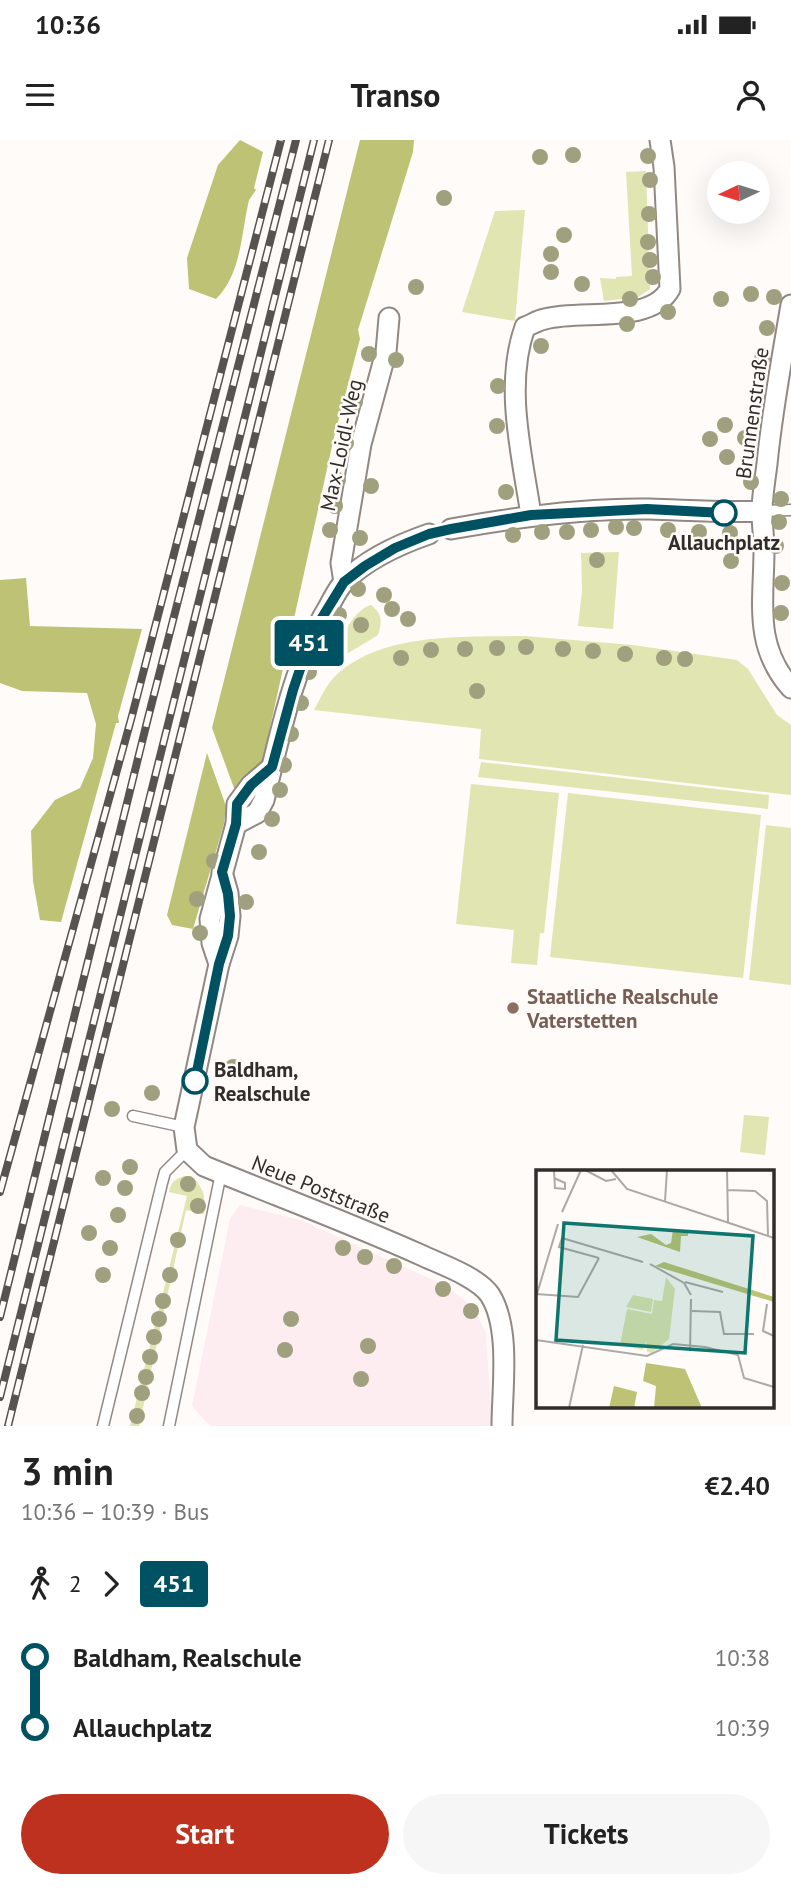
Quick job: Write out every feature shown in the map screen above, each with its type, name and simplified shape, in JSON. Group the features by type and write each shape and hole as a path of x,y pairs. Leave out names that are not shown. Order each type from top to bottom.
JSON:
{"street":[{"path":"531,515 518,426 518,346 525,327 545,318 648,309 665,299 670,289 664,167 660,140"},
{"name":"Brunnenstraße","path":"791,305 772,411 762,511 764,551 761,598 763,628 771,655 791,688"},
{"name":"Max-Loidl-Weg","path":"344,582 341,563 361,443 386,352 389,318"},
{"path":"451,529 531,515 647,509 724,513 762,511"},
{"path":"187,1150 184,1127 219,964 228,936 228,894 222,872 236,824 237,804 251,785 272,767 312,634 344,582 395,548 429,534"},
{"name":"Neue Poststraße","path":"187,1150 204,1166 345,1222 451,1269 482,1286 496,1310 503,1335 502,1426"}],"lane":[{"path":"762,511 791,510"},
{"path":"132,1116 184,1127"},
{"path":"103,1426 165,1172 187,1150"},
{"path":"169,1426 221,1173"}],"shaded area":[{"path":"240,1205 301,1220 446,1286 473,1307 486,1333 492,1426 210,1426 192,1406 230,1219"}],"green space":[{"path":"240,140 263,152 254,188 256,190 249,200 236,265 225,289 216,299 189,289 187,258 218,165"},
{"path":"360,140 414,140 413,152 358,330 360,339 334,437 262,764 244,787 234,788 212,728"},
{"path":"646,171 650,289 638,297 604,301 600,278 632,276 626,172"},
{"path":"525,210 515,321 462,312 495,211"},
{"path":"619,552 613,629 578,626 582,591 581,553"},
{"path":"26,578 30,626 142,629 118,716 119,723 116,723 61,922 40,920 33,881 31,831 55,800 80,788 93,758 96,724 87,693 22,691 0,683 0,580"},
{"path":"371,605 380,618 378,635 345,655 340,654 342,640 349,625 359,612"},
{"path":"524,636 633,645 737,660 748,669 777,715 791,725 791,795 479,759 481,729 314,710 330,682 348,665 370,653 421,640"},
{"path":"207,753 226,806 224,824 193,929 172,925 167,915"},
{"path":"481,762 769,795 768,809 478,777"},
{"path":"471,784 559,793 544,933 540,933 537,965 511,963 514,930 456,924"},
{"path":"568,793 761,815 743,978 550,957"},
{"path":"766,825 791,828 791,985 749,980"},
{"path":"744,1115 769,1117 765,1155 740,1152"},
{"path":"191,1176 201,1189 204,1214 186,1210 139,1426 130,1426 187,1196 169,1192 174,1181"}],"railway":[{"path":"0,1192 132,716 281,140"},
{"path":"0,1317 148,718 296,140"},
{"path":"0,1397 314,140"},
{"path":"8,1426 329,140"}],"bus line":[{"name":"451","path":"195,1081 219,964 228,936 228,894 222,872 236,824 237,804 251,785 272,767 312,634 344,582 395,548 429,534 451,529 531,515 647,509 724,513"}],"place":[{"name":"Allauchplatz","path":"724,513"},
{"name":"Staatliche Realschule Vaterstetten","path":"513,1008"},
{"name":"Baldham, Realschule","path":"195,1081"}]}
